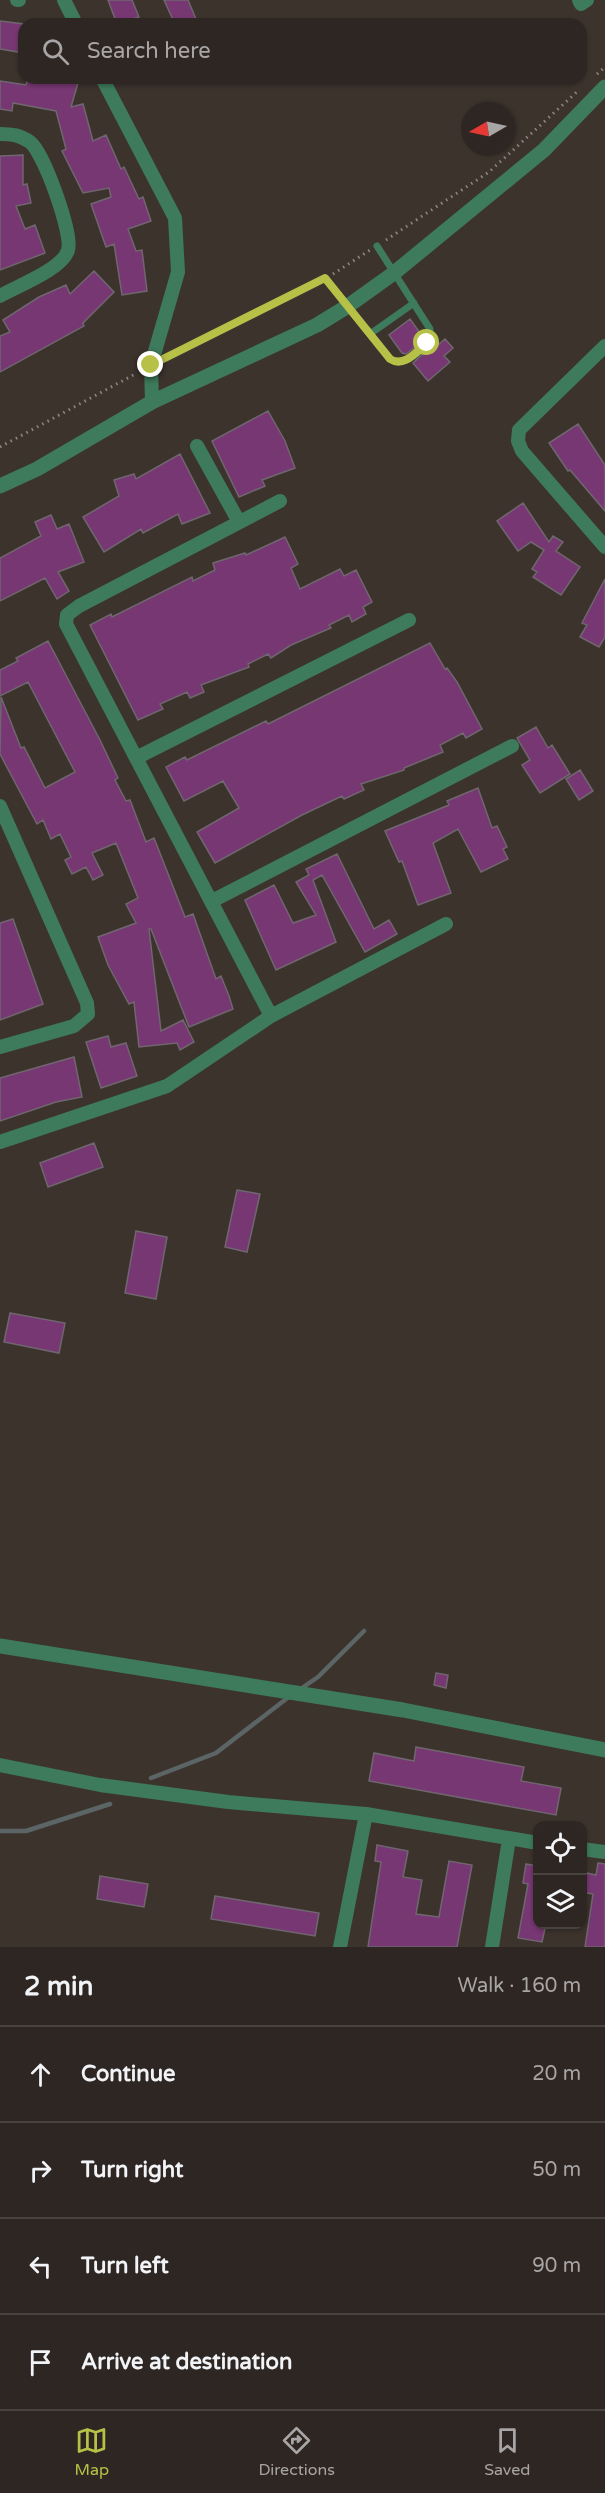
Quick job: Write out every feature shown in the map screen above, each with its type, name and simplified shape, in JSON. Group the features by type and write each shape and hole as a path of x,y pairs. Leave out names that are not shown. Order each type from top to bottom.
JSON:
{"street":[{"path":"64,0 73,18"},
{"path":"579,0 581,4 587,0"},
{"path":"105,84 175,218 178,272 151,365 152,402"},
{"path":"0,486 38,469 152,402 316,325 348,306 394,273 544,150 605,87"},
{"path":"0,134 17,134 32,144 43,160 69,236 69,250 60,264 0,296"},
{"path":"605,346 519,430 518,441 522,451 605,547"},
{"path":"197,446 239,522"},
{"path":"271,1016 66,624 67,615 280,501"},
{"path":"136,758 409,620"},
{"path":"212,901 512,746"},
{"path":"0,806 87,1003 88,1014 74,1026 0,1047"},
{"path":"0,1142 167,1086 271,1016 446,924"},
{"path":"0,1646 404,1710 605,1750"},
{"path":"0,1765 100,1785 228,1802 366,1814 533,1842"},
{"path":"340,1947 366,1814"},
{"path":"492,1947 509,1839"},
{"path":"587,1850 605,1852"}],"lane":[{"path":"325,278 390,359 396,363 404,362 427,343 430,329 377,246"},
{"path":"370,334 414,303"}],"path":[{"path":"589,82 605,67"},
{"path":"0,447 151,365 325,278 377,246 489,172 581,89"}],"building":[{"path":"108,0 132,0 139,17 115,18"},
{"path":"164,0 188,0 196,18 172,18"},
{"path":"0,21 18,23 18,52 0,49"},
{"path":"0,81 26,85 78,84 71,107 83,104 93,141 106,135 121,169 124,167 139,199 143,197 151,221 128,229 136,251 142,250 147,291 122,295 114,244 106,247 91,204 111,197 109,188 83,193 62,151 66,149 56,111 13,103 12,111 0,109"},
{"path":"23,155 23,185 27,184 31,203 16,206 25,229 35,225 45,253 0,270 0,156"},
{"path":"94,271 114,292 83,323 84,326 0,372 0,336 10,332 3,320 39,297 66,285 70,294"},
{"path":"410,319 423,337 418,345 406,354 402,353 389,335"},
{"path":"445,339 453,348 444,356 450,362 428,381 413,363 430,347 432,350"},
{"path":"268,411 285,441 295,468 262,480 265,486 239,497 212,441"},
{"path":"578,424 605,465 605,511 570,470 568,471 549,443"},
{"path":"180,454 210,513 182,524 178,514 143,533 141,529 104,552 83,517 119,496 114,480 134,474 136,479"},
{"path":"523,503 549,542 553,536 563,542 556,551 580,567 561,595 533,577 537,572 532,569 544,550 531,542 518,551 497,521"},
{"path":"51,515 57,529 69,524 84,562 58,572 69,591 57,599 45,578 0,601 0,558 41,536 35,522"},
{"path":"285,537 298,564 291,568 300,589 340,569 344,576 356,570 372,602 363,607 366,614 352,622 349,615 329,625 331,628 291,645 271,658 268,654 248,664 249,667 201,685 204,692 190,698 187,692 160,704 163,709 138,720 90,625 111,614 112,617 192,577 193,581 215,570 213,563 245,553 246,555"},
{"path":"605,579 605,637 599,647 580,637 587,625 582,623"},
{"path":"48,641 100,740 118,778 115,780 126,801 130,800 146,842 154,838 185,917 193,914 216,979 221,976 229,996 233,1009 189,1027 151,929 149,929 161,1031 183,1020 194,1042 180,1050 177,1043 139,1047 134,1002 129,1004 108,965 98,937 136,923 126,904 138,898 116,843 92,853 103,875 93,880 86,867 72,874 65,860 71,857 60,834 51,839 43,820 37,824 0,754 1,697 21,748 24,747 45,788 75,772 28,682 0,696 0,670 18,661 16,658"},
{"path":"430,643 445,669 447,668 457,682 482,729 466,738 463,733 440,745 443,752 404,768 404,770 361,784 364,790 344,799 342,796 302,815 215,863 197,832 239,808 223,781 184,801 166,767 185,757 187,760 266,721 268,724"},
{"path":"536,727 548,748 552,745 570,774 540,793 522,765 530,760 517,738"},
{"path":"580,770 593,791 579,800 566,779"},
{"path":"478,788 492,828 497,826 507,847 503,849 508,859 481,872 458,829 433,843 451,893 418,905 402,861 399,862 385,831 449,805 447,801"},
{"path":"337,854 374,929 389,920 397,934 365,952 322,875 313,880 336,942 276,970 245,900 274,885 293,923 316,915 296,882 309,875 306,869"},
{"path":"13,919 43,1004 0,1020 0,923"},
{"path":"108,1036 111,1047 126,1043 137,1076 101,1088 86,1042"},
{"path":"74,1057 82,1097 56,1102 0,1121 0,1078"},
{"path":"94,1143 103,1167 48,1187 40,1163"},
{"path":"237,1190 260,1194 247,1252 225,1247"},
{"path":"136,1231 167,1237 156,1299 125,1293"},
{"path":"10,1313 65,1323 59,1353 4,1342"},
{"path":"436,1673 448,1675 446,1688 434,1685"},
{"path":"416,1747 524,1767 521,1781 561,1788 556,1815 369,1781 374,1753 414,1761"},
{"path":"377,1845 408,1851 403,1877 422,1880 416,1914 439,1917 449,1861 472,1865 457,1947 368,1947 381,1862 375,1861"},
{"path":"598,1863 605,1864 605,1947 585,1947 593,1894 587,1893 587,1873 596,1875"},
{"path":"526,1864 533,1865 533,1929 545,1929 542,1942 518,1938 528,1884 523,1883"},
{"path":"100,1876 148,1884 144,1907 97,1899"},
{"path":"215,1896 319,1913 315,1936 211,1919"}],"waterway":[{"path":"299,1690 318,1677 364,1631"},
{"path":"151,1778 216,1753 290,1696"},
{"path":"0,1831 26,1831 110,1804"}],"route":[{"path":"151,365 325,278 390,359 396,363 404,362 427,343"}]}
